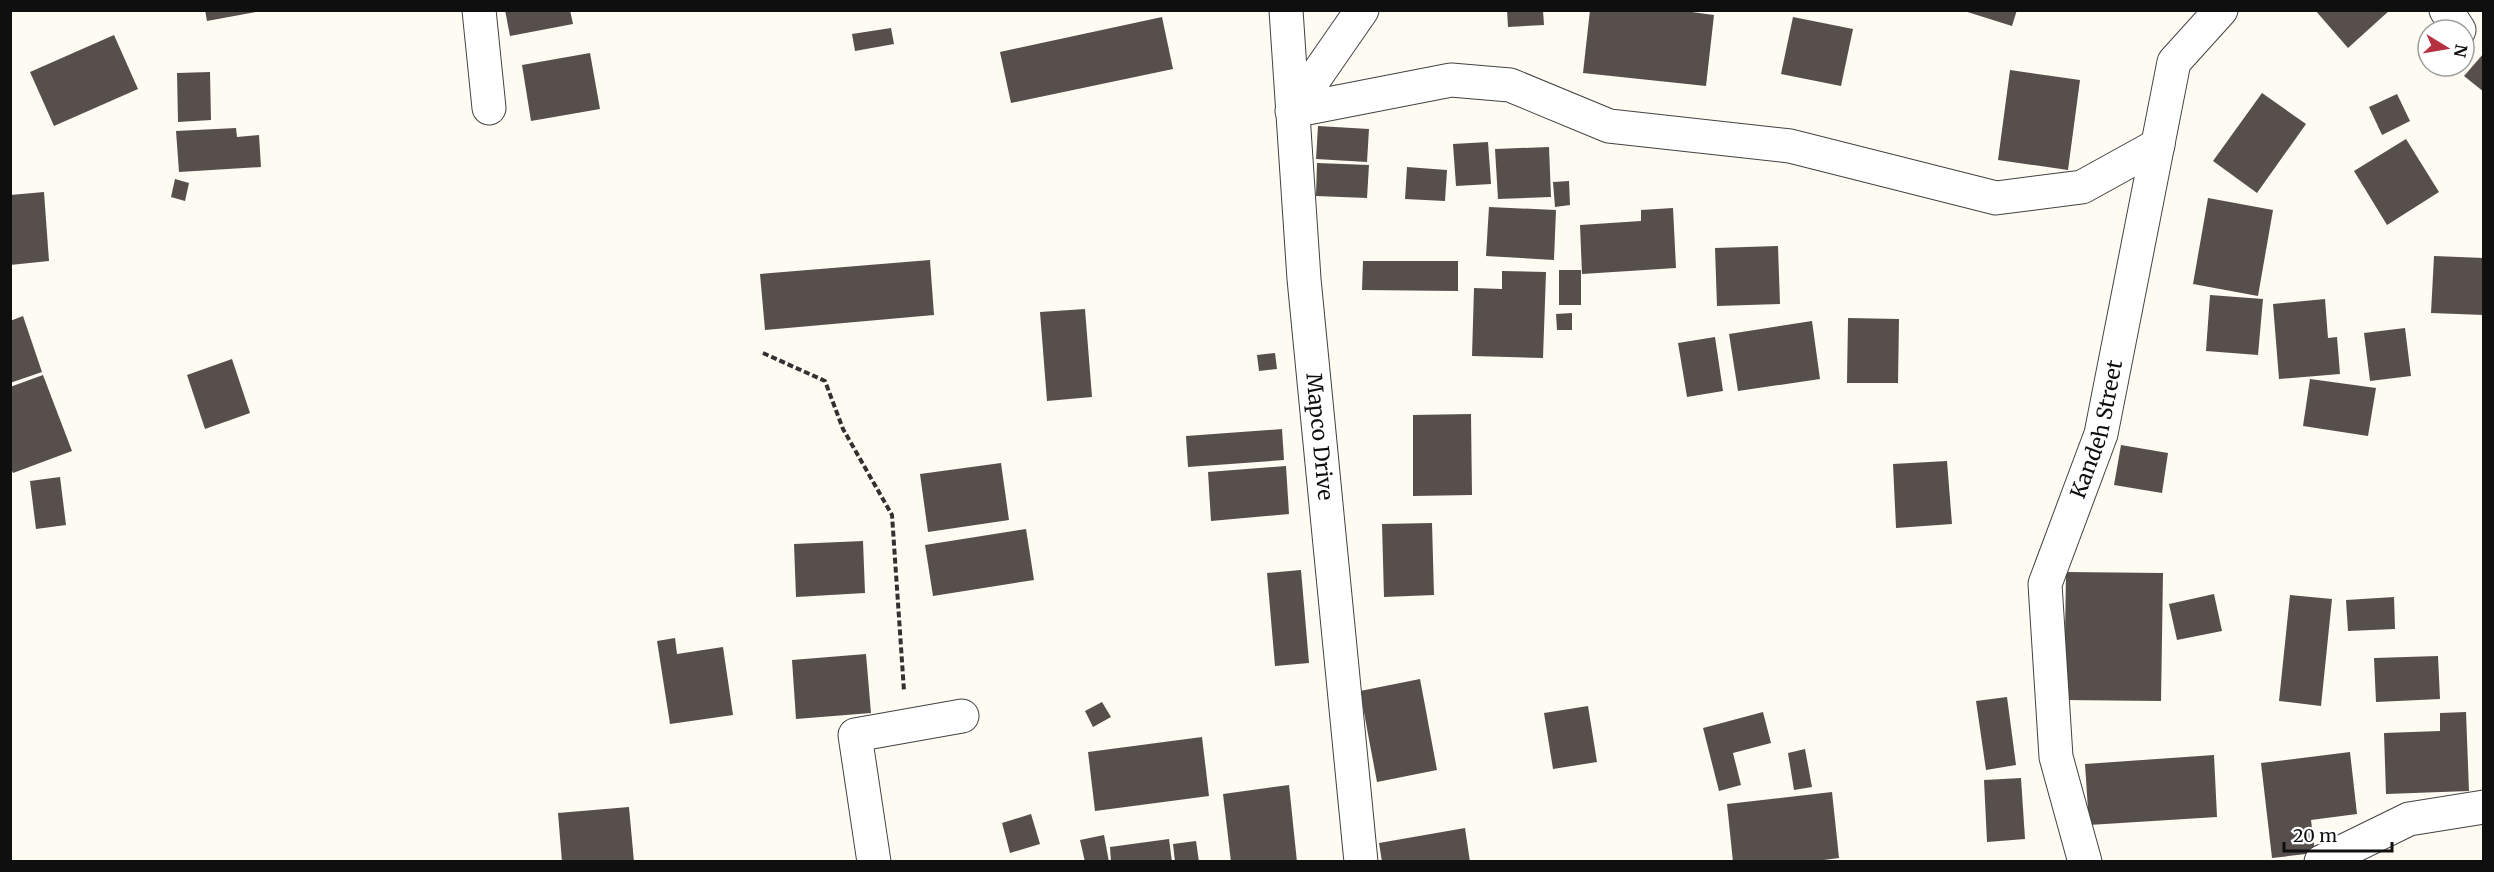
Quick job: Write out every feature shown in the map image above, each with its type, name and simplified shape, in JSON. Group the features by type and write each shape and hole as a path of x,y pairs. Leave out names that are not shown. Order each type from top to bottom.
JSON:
{"street":[{"path":"479,10 489,108"},
{"name":"Mapco Drive","path":"1286,10 1305,291 1361,861"},
{"path":"1292,111 1362,10"},
{"name":"Kandeh Street","path":"2085,861 2056,757 2045,584 2102,434 2174,62 2221,10"},
{"path":"1292,111 1451,80 1510,85 1609,126 1790,146 1996,198 2082,187 2158,145"},
{"path":"874,861 855,735 962,716"},
{"path":"2321,861 2409,819 2484,807"}],"path":[{"path":"763,353 825,381 843,429 892,515 906,727"}],"building":[{"path":"205,10 256,10 256,12 207,21"},
{"path":"505,10 570,10 573,24 510,36"},
{"path":"1507,10 1543,10 1544,25 1508,27"},
{"path":"1590,10 1677,10 1714,15 1706,86 1583,73"},
{"path":"1961,10 2017,10 2012,26"},
{"path":"2315,10 2390,10 2348,48"},
{"path":"1162,17 1173,69 1011,103 1000,52"},
{"path":"1793,17 1853,29 1841,86 1781,74"},
{"path":"891,28 894,44 855,51 852,34"},
{"path":"114,35 138,89 54,126 30,72"},
{"path":"590,53 600,109 531,121 522,65"},
{"path":"2484,53 2484,92 2466,78 2476,78 2476,62"},
{"path":"2010,70 2080,80 2068,170 1998,160"},
{"path":"210,72 211,120 178,122 177,73"},
{"path":"2262,93 2306,124 2257,193 2213,161"},
{"path":"2397,94 2410,121 2382,135 2369,107"},
{"path":"1318,126 1369,129 1367,162 1316,159"},
{"path":"236,128 237,137 259,135 261,167 179,172 176,131"},
{"path":"2406,139 2439,192 2387,225 2354,171"},
{"path":"1488,142 1491,184 1456,186 1453,144"},
{"path":"1549,147 1551,197 1498,199 1495,149"},
{"path":"1317,163 1369,165 1367,198 1316,196"},
{"path":"1407,167 1447,170 1445,201 1405,199"},
{"path":"175,179 189,183 185,201 171,197"},
{"path":"1569,181 1570,205 1555,207 1553,182"},
{"path":"44,192 49,261 10,265 10,195"},
{"path":"2208,198 2273,210 2258,296 2193,284"},
{"path":"1489,207 1556,210 1554,260 1486,256"},
{"path":"1673,208 1676,268 1582,274 1580,225 1641,221 1641,210"},
{"path":"1778,246 1780,304 1717,306 1715,248"},
{"path":"2434,256 2484,258 2484,315 2431,313"},
{"path":"930,260 934,315 765,330 760,274"},
{"path":"1363,261 1458,261 1458,291 1362,290"},
{"path":"1559,270 1581,270 1581,305 1559,305"},
{"path":"1502,271 1546,272 1543,358 1472,356 1474,288 1502,289"},
{"path":"2210,295 2263,299 2258,355 2206,351"},
{"path":"2325,299 2328,338 2337,337 2340,374 2279,379 2273,304"},
{"path":"1085,309 1092,397 1047,401 1040,312"},
{"path":"1572,313 1572,330 1557,330 1556,314"},
{"path":"23,316 42,372 10,383 10,321"},
{"path":"1848,318 1899,319 1898,383 1847,383"},
{"path":"1812,321 1820,379 1738,391 1729,334"},
{"path":"2405,328 2411,376 2370,381 2364,333"},
{"path":"1715,337 1723,391 1687,397 1678,343"},
{"path":"1275,353 1277,369 1259,371 1257,355"},
{"path":"232,359 250,413 205,429 187,375"},
{"path":"43,375 72,451 13,473 10,466 10,387"},
{"path":"2310,379 2376,388 2368,436 2303,426"},
{"path":"1471,414 1472,495 1413,496 1413,415"},
{"path":"1282,429 1284,460 1188,467 1186,436"},
{"path":"2121,445 2168,453 2162,493 2114,485"},
{"path":"1947,461 1952,524 1896,528 1893,464"},
{"path":"1001,463 1009,520 928,532 920,474"},
{"path":"1286,466 1289,514 1211,521 1208,472"},
{"path":"60,477 66,525 36,529 30,481"},
{"path":"1432,523 1434,595 1384,597 1382,524"},
{"path":"1026,529 1034,580 933,596 925,545"},
{"path":"863,541 865,593 796,597 794,544"},
{"path":"1301,570 1309,663 1275,666 1267,573"},
{"path":"2066,572 2163,573 2161,701 2064,700"},
{"path":"2214,594 2222,631 2177,640 2169,604"},
{"path":"2290,595 2332,599 2321,706 2279,701"},
{"path":"2394,597 2395,629 2348,631 2346,600"},
{"path":"675,638 677,654 723,647 733,715 670,724 657,641"},
{"path":"866,654 871,713 796,719 792,660"},
{"path":"2438,656 2440,699 2376,702 2374,658"},
{"path":"1420,679 1437,770 1377,782 1360,691"},
{"path":"2007,697 2016,765 1986,770 1976,701"},
{"path":"1102,702 1111,717 1093,727 1085,711"},
{"path":"1588,706 1597,762 1553,769 1544,713"},
{"path":"1763,712 1771,743 1733,753 1741,785 1719,791 1703,728"},
{"path":"2466,712 2469,791 2386,794 2384,733 2440,731 2440,713"},
{"path":"1202,737 1209,796 1095,811 1088,752"},
{"path":"1805,749 1812,787 1794,790 1788,753"},
{"path":"2350,752 2357,814 2311,820 2315,853 2272,858 2261,763"},
{"path":"2214,755 2217,817 2089,825 2085,764"},
{"path":"2021,778 2025,839 1987,842 1984,780"},
{"path":"1289,785 1297,862 1231,862 1223,794"},
{"path":"1832,792 1839,858 1809,862 1733,862 1727,804"},
{"path":"629,807 634,862 562,862 558,813"},
{"path":"1031,814 1040,844 1010,853 1002,823"},
{"path":"1465,828 1470,862 1382,862 1379,843"},
{"path":"1104,835 1109,862 1085,862 1080,840"},
{"path":"1169,839 1172,862 1111,862 1110,847"},
{"path":"1196,841 1199,862 1175,862 1173,844"}]}
